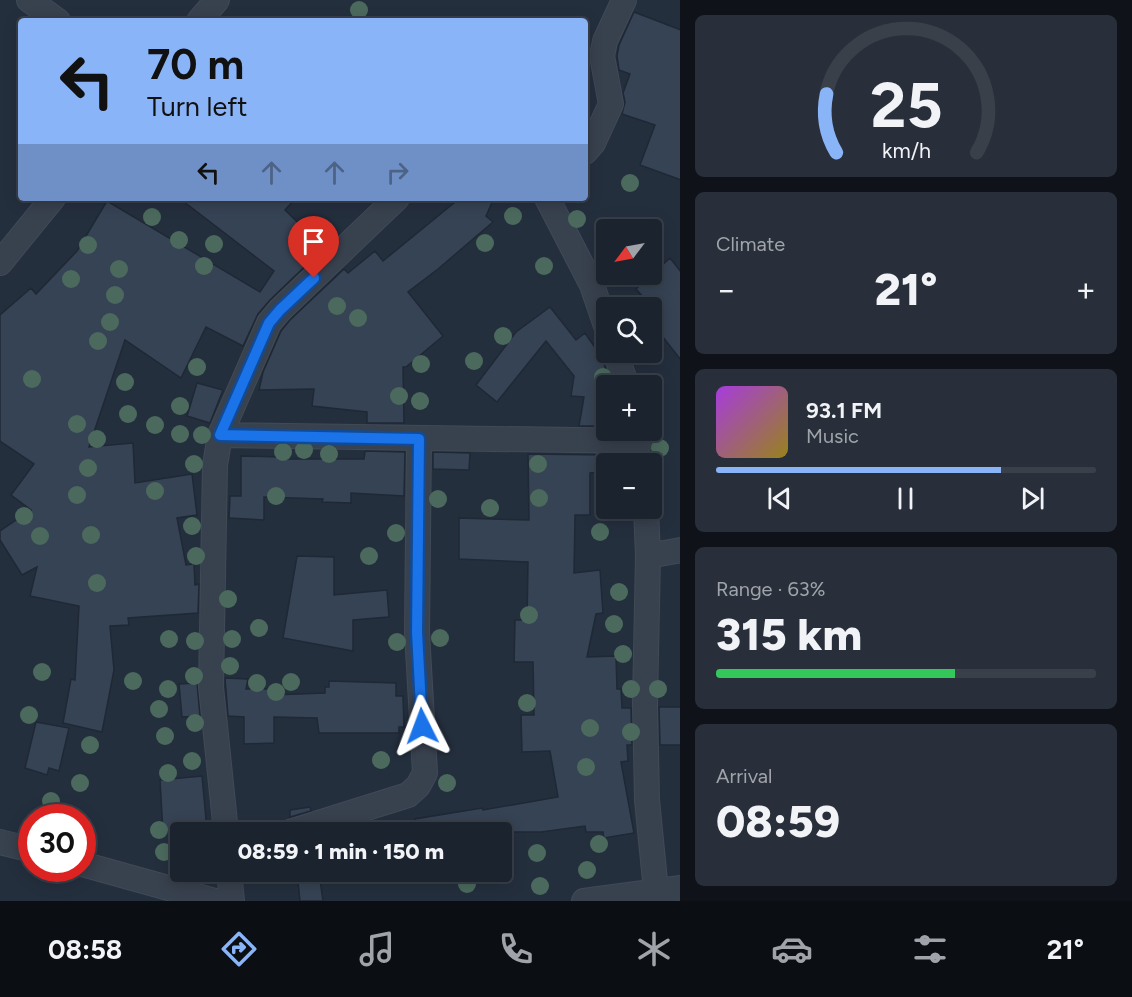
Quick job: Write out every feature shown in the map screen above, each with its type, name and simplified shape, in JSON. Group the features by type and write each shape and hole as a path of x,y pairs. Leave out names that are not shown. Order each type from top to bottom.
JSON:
{"street":[{"path":"28,0 54,18"},
{"path":"202,18 217,0"},
{"path":"588,149 593,143 611,104 603,48 604,41 624,0"},
{"path":"0,263 51,201"},
{"path":"225,822 211,687 215,465 220,435 269,323 394,201"},
{"path":"549,201 596,297"},
{"path":"220,435 641,445"},
{"path":"322,822 408,795 418,786 425,773 417,632 419,439"},
{"path":"646,519 648,556 645,703 647,789 656,891"},
{"path":"648,556 680,550"},
{"path":"0,842 18,846"},
{"path":"96,869 181,896 215,901"},
{"path":"231,882 232,901"},
{"path":"584,901 680,888"}],"building":[{"path":"634,12 680,30 680,180 640,165 655,125 622,114 625,102 623,93 630,74 619,70 617,56 619,45"},
{"path":"107,201 260,292 274,271 183,201 293,201 285,210 324,248 258,314 243,346 206,327 181,378 125,340 89,447 133,443 135,483 192,474 197,515 177,518 186,565 194,564 195,585 199,584 198,613 128,618 129,625 110,626 114,670 102,732 63,723 71,679 75,680 79,606 30,596 37,567 22,575 0,540 0,531 31,510 11,495 34,464 0,441 0,315 31,288 36,294 77,251"},
{"path":"456,201 493,201 486,216 493,222 408,292 443,336 406,367 403,367 404,423 367,423 367,412 312,406 314,389 259,390 263,372 281,331 290,320 344,269 348,273 375,251 383,261"},
{"path":"670,258 680,271 680,359 662,336 662,297 643,297 636,289 640,285 662,285 662,265"},
{"path":"550,307 576,340 585,333 594,346 596,343 596,363 604,363 608,375 596,375 596,426 579,426 584,397 571,396 574,376 546,341 497,402 476,385 516,332"},
{"path":"197,383 223,390 210,423 187,416"},
{"path":"365,451 405,452 404,496 351,493 351,503 322,502 323,499 264,497 264,520 229,518 230,496 241,496 241,456 281,457 281,459 364,459"},
{"path":"433,452 470,453 469,470 433,469"},
{"path":"528,454 596,455 596,473 590,473 590,515 575,515 574,573 600,570 603,613 596,614 587,657 616,656 617,689 621,689 622,708 631,708 632,745 627,745 628,761 621,762 634,833 604,838 603,832 586,832 585,826 541,832 512,832 512,822 415,822 415,819 558,797 550,751 522,752 521,715 534,715 533,662 514,662 515,620 527,620 528,562 459,559 459,518 529,520"},
{"path":"297,556 334,557 334,595 387,590 389,617 353,620 353,651 283,638"},
{"path":"225,678 248,679 246,689 271,689 271,695 325,693 325,687 329,687 329,681 396,683 396,696 403,696 404,727 399,727 399,733 319,733 317,718 274,717 274,743 244,744 244,717 228,716"},
{"path":"197,683 200,716 182,717 179,684"},
{"path":"659,707 680,707 680,745 660,745"},
{"path":"36,722 69,728 59,771 49,768 47,775 25,768"},
{"path":"202,776 206,822 170,822 170,832 163,832 160,780"},
{"path":"310,807 311,811 290,817 290,810"},
{"path":"298,882 320,882 323,901 300,901"}],"route":[{"path":"314,278 269,323 220,435 419,439 417,632 422,726"}]}
